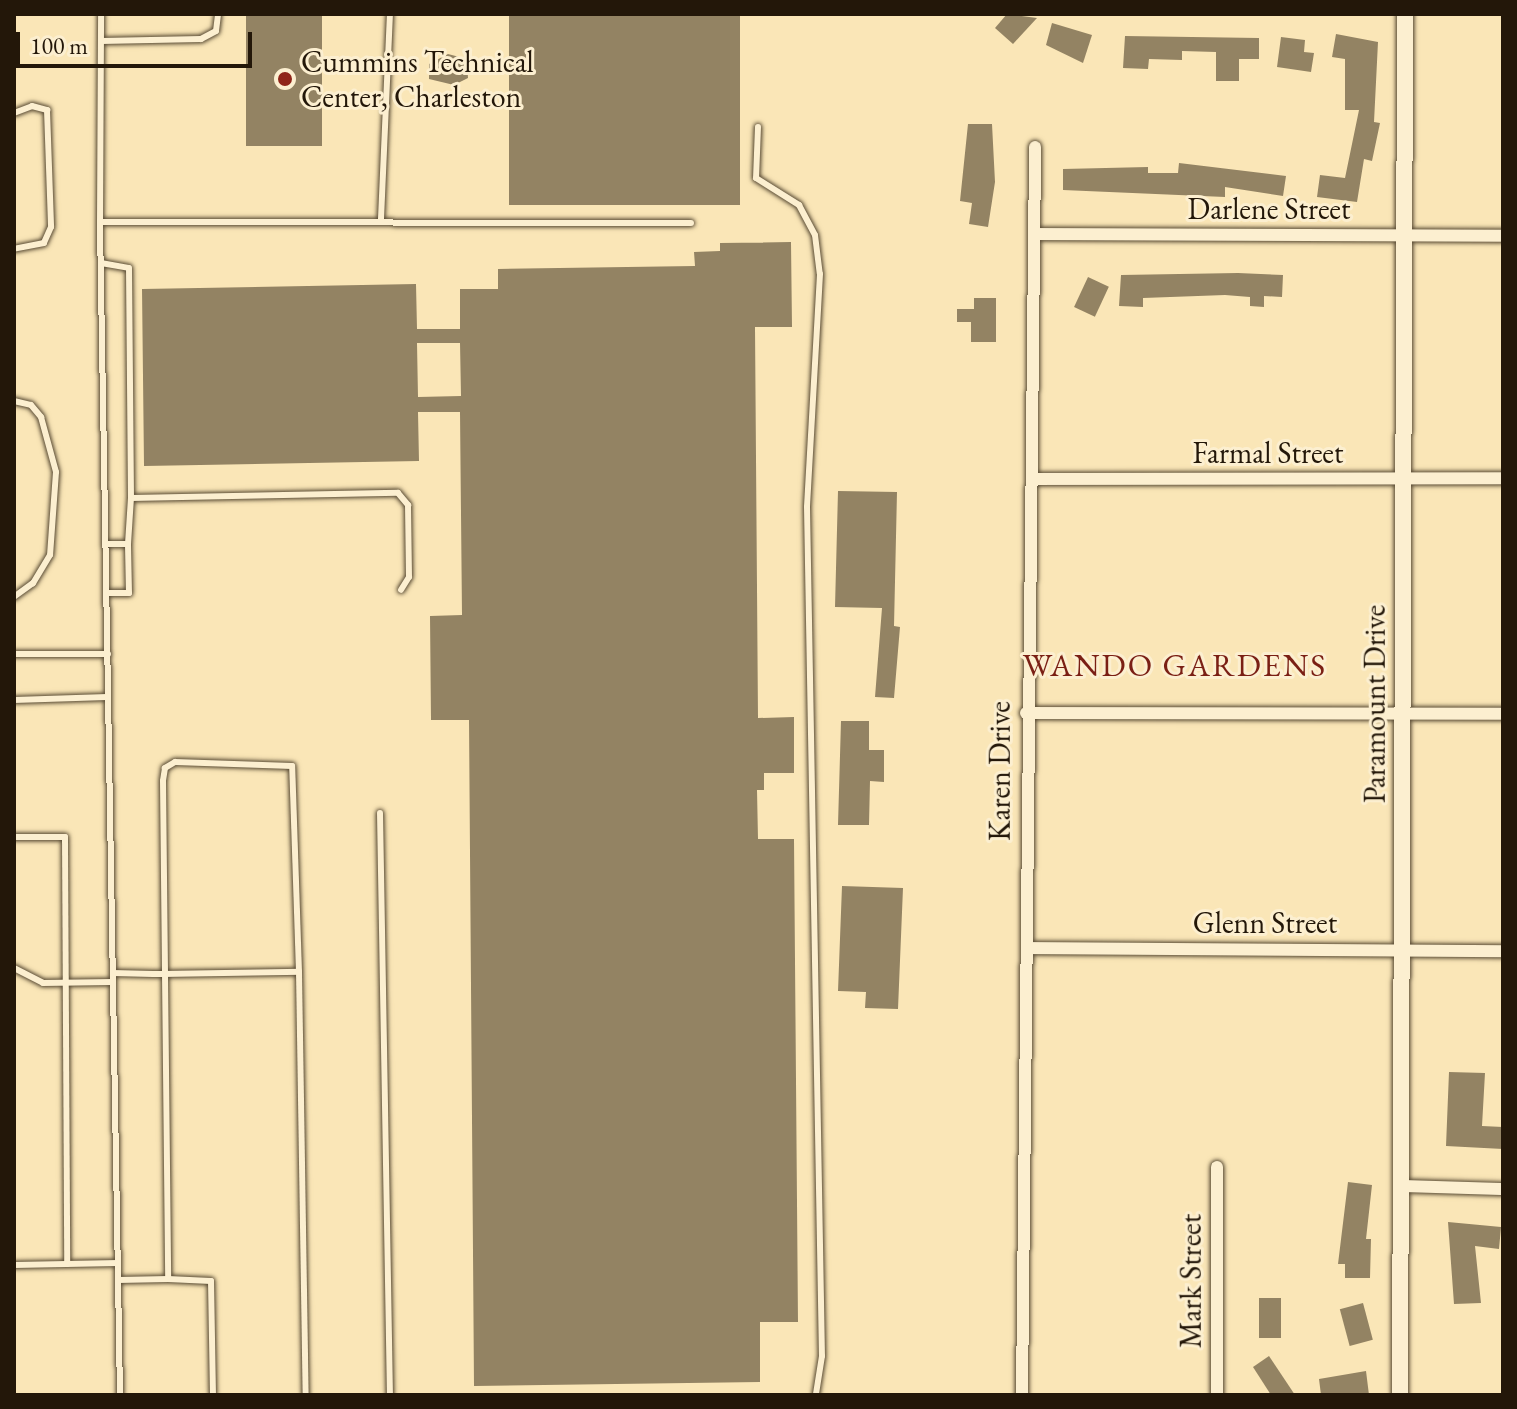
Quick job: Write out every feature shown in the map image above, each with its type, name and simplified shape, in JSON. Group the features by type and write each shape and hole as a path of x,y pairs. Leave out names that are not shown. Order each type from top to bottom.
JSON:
{"street":[{"name":"Paramount Drive","path":"1400,1395 1405,14"},
{"name":"Karen Drive","path":"1022,1395 1026,713 1033,479 1035,147"},
{"name":"Darlene Street","path":"1035,234 1503,236"},
{"name":"Farmal Street","path":"1033,479 1503,478"},
{"path":"1026,713 1503,714"},
{"name":"Glenn Street","path":"1027,948 1503,951"},
{"name":"Mark Street","path":"1217,1167 1217,1395"},
{"path":"1401,1186 1503,1189"}],"lane":[{"path":"101,14 100,222 120,1395"},
{"path":"101,41 201,39 216,31 218,14"},
{"path":"381,219 390,14"},
{"path":"14,113 32,106 47,110 51,227 44,243 14,249"},
{"path":"758,127 756,178 799,205 815,235 820,274 807,507 822,1356 816,1395"},
{"path":"100,222 381,219 691,223"},
{"path":"101,263 129,268 129,593 107,593"},
{"path":"14,401 31,405 41,417 56,472 50,555 33,583 14,597"},
{"path":"131,498 398,493 408,505 409,577 401,590"},
{"path":"106,544 128,544"},
{"path":"14,654 108,654"},
{"path":"14,700 107,697"},
{"path":"168,1279 165,768 175,762 292,766 299,972 306,1395"},
{"path":"380,813 390,1395"},
{"path":"14,837 65,837 67,1264"},
{"path":"14,968 43,983 112,982"},
{"path":"113,973 299,972"},
{"path":"14,1265 118,1263"},
{"path":"118,1280 211,1281 213,1395"}],"building":[{"name":"Cummins Technical Center, Charleston","path":"246,14 322,14 322,146 246,146"},
{"path":"509,14 740,14 740,205 509,205"},
{"path":"1007,14 1037,18 1013,44 995,28"},
{"path":"1052,23 1092,35 1083,63 1046,45"},
{"path":"1336,34 1378,42 1374,122 1380,123 1372,161 1364,159 1357,202 1317,197 1320,175 1345,178 1359,110 1345,110 1345,59 1332,57"},
{"path":"1125,36 1259,38 1259,59 1239,59 1239,81 1216,81 1216,52 1182,51 1182,60 1149,59 1148,69 1123,68"},
{"path":"1281,37 1305,40 1304,52 1314,53 1311,72 1277,67"},
{"path":"448,54 467,59 468,78 454,85 429,79 429,64"},
{"path":"968,124 992,124 995,182 988,227 969,224 972,203 960,201"},
{"path":"1179,163 1286,176 1283,196 1225,187 1225,197 1063,190 1063,169 1148,167 1148,173 1178,173"},
{"path":"791,242 792,327 755,327 758,718 794,717 794,773 764,773 764,790 757,790 758,839 794,839 798,1322 760,1322 760,1382 474,1386 469,720 431,720 430,616 462,615 460,412 418,412 419,461 144,466 142,289 416,284 417,329 460,329 460,289 498,289 498,269 695,266 694,252 720,251 720,243","holes":["417,343 460,343 461,396 418,397"]},
{"path":"1121,275 1283,275 1282,297 1264,296 1264,307 1250,306 1250,297 1225,295 1143,298 1143,307 1119,306"},
{"path":"1088,277 1109,287 1095,317 1074,307"},
{"path":"974,298 996,298 996,342 971,342 971,322 957,322 957,309 974,309"},
{"path":"838,491 897,492 894,626 900,627 894,698 875,697 882,608 835,607"},
{"path":"841,721 869,721 869,750 884,750 884,782 870,781 869,825 838,825"},
{"path":"842,886 903,888 898,1009 865,1008 866,992 838,991"},
{"path":"1449,1072 1485,1073 1482,1126 1503,1127 1503,1149 1446,1146"},
{"path":"1348,1182 1372,1185 1366,1239 1371,1239 1370,1278 1345,1278 1345,1264 1338,1264"},
{"path":"1448,1222 1501,1227 1499,1249 1475,1246 1481,1303 1454,1304"},
{"path":"1259,1298 1281,1298 1281,1338 1259,1338"},
{"path":"1363,1303 1373,1340 1350,1346 1340,1309"},
{"path":"1269,1356 1295,1395 1271,1395 1253,1367"},
{"path":"1366,1371 1369,1395 1321,1395 1319,1379"}],"place":[{"name":"Cummins Technical Center, Charleston","path":"285,79"}],"district":[{"name":"WANDO GARDENS","path":"1175,665"}]}
